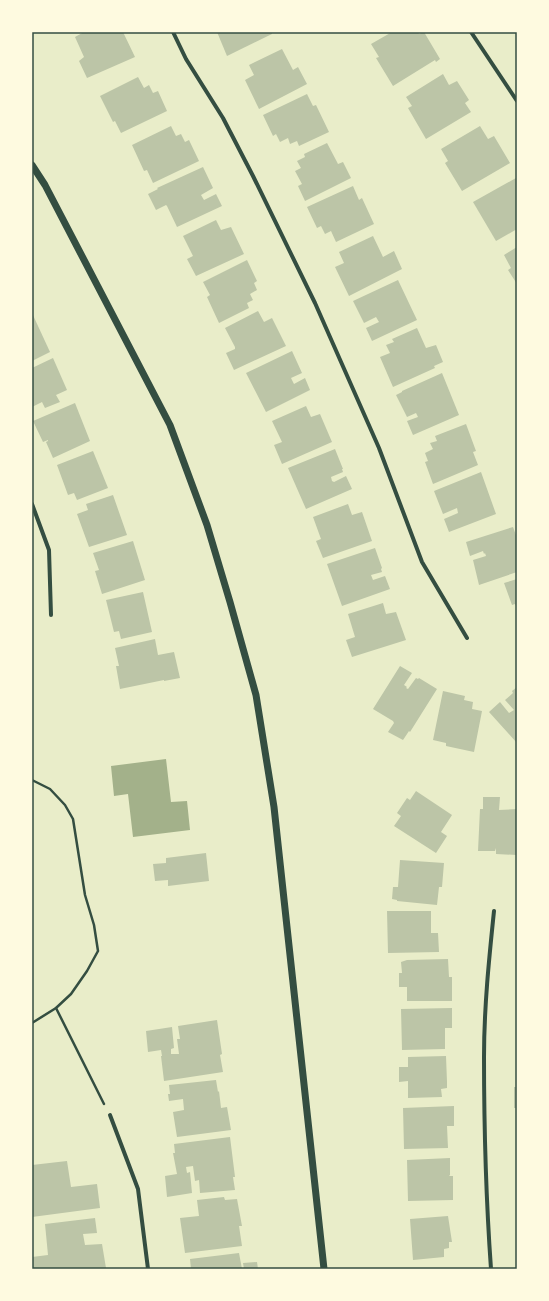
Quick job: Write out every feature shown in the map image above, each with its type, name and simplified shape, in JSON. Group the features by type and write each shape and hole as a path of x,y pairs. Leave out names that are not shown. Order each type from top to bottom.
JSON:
{"street":[{"path":"173,32 186,59 223,118 315,303 379,448 422,562 467,638"},
{"path":"470,32 517,101"},
{"path":"32,165 45,185 170,425 207,526 256,695 274,807 324,1269"},
{"path":"32,504 49,550 51,615"},
{"path":"491,1269 484,1056 487,982 494,911"},
{"path":"110,1115 138,1189 148,1269"}],"path":[{"path":"32,780 50,789 65,805 73,819 85,895 94,925 98,951 87,971 71,994 56,1008 32,1023"},
{"path":"56,1008 110,1115"}],"shaded area":[{"path":"166,759 171,802 187,801 190,830 133,837 128,794 114,796 111,766"}],"building":[{"path":"84,32 123,32 135,57 87,78 79,61 84,57 75,37"},
{"path":"217,32 272,32 272,34 227,56"},
{"path":"392,32 418,32 419,34 424,32 440,59 436,62 435,60 393,86 376,58 379,57 371,44"},
{"path":"282,49 293,70 298,67 307,84 259,109 245,80 254,75 249,65"},
{"path":"443,74 449,85 457,81 469,100 465,103 471,112 426,139 408,108 412,106 406,97"},
{"path":"138,77 144,88 149,85 153,93 158,91 167,111 121,133 115,121 113,122 100,96"},
{"path":"307,94 313,106 316,105 329,132 299,146 297,141 290,144 288,138 280,142 276,134 273,136 263,115"},
{"path":"171,126 176,136 181,134 185,142 189,140 199,161 153,183 147,170 144,171 132,145"},
{"path":"480,126 488,139 494,136 510,163 462,191 445,163 448,161 441,149"},
{"path":"327,143 338,164 343,162 351,178 305,201 298,186 302,184 295,171 301,168 297,161 305,157 304,154"},
{"path":"203,167 213,188 201,195 204,200 216,194 222,206 177,227 167,206 166,205 156,210 148,194 158,189 157,188"},
{"path":"516,178 517,229 496,241 473,202"},
{"path":"353,186 359,200 362,198 374,224 336,242 331,231 325,234 321,226 317,228 307,207"},
{"path":"216,220 221,230 231,227 244,254 196,276 187,259 193,256 183,236"},
{"path":"373,236 383,257 394,251 402,269 349,296 335,267 344,263 339,252"},
{"path":"517,247 517,284 508,270 511,268 504,255"},
{"path":"247,260 257,281 254,283 257,290 250,294 253,300 247,303 249,308 219,323 207,297 210,295 203,282"},
{"path":"398,280 417,320 372,341 366,328 379,322 376,317 364,323 353,301"},
{"path":"258,311 264,322 272,318 286,346 234,370 226,353 235,349 235,347 225,328"},
{"path":"32,313 50,352 32,361"},
{"path":"417,328 426,348 436,345 443,362 434,366 435,368 393,387 380,357 390,353 386,345 394,342 392,339"},
{"path":"292,351 302,373 291,378 294,384 305,378 310,390 266,412 246,373"},
{"path":"53,358 67,390 56,395 60,402 45,408 42,402 32,407 32,368"},
{"path":"442,373 459,415 413,435 407,421 418,417 416,413 407,417 396,395"},
{"path":"75,403 90,441 53,458 46,442 48,440 43,442 33,421"},
{"path":"306,406 311,417 320,414 332,442 282,464 274,445 282,442 272,421"},
{"path":"466,424 476,451 473,452 478,465 433,484 425,462 428,461 425,453 433,449 430,443 437,441 435,436"},
{"path":"335,449 343,472 331,477 332,481 334,482 346,476 352,489 306,509 288,468"},
{"path":"93,451 108,488 77,500 74,493 68,495 57,465"},
{"path":"481,472 496,514 449,532 444,519 458,513 457,508 443,514 434,491"},
{"path":"113,495 127,535 89,547 77,514 88,510 86,504"},
{"path":"348,504 352,515 362,512 372,541 323,558 316,541 321,539 313,517"},
{"path":"513,527 517,538 517,572 479,585 473,560 486,556 483,551 470,556 466,542"},
{"path":"133,541 145,580 102,594 95,571 99,570 93,553"},
{"path":"375,548 382,572 371,575 373,580 385,576 390,589 342,606 327,564"},
{"path":"517,579 517,608 515,604 512,605 504,583"},
{"path":"143,592 152,632 121,639 119,631 114,632 106,600"},
{"path":"383,603 386,614 396,612 406,640 352,657 346,640 355,637 348,614"},
{"path":"155,639 158,655 174,652 180,678 120,689 116,666 119,666 115,648"},
{"path":"400,666 412,673 404,685 407,687 406,688 408,689 416,678 419,678 437,689 410,732 409,731 403,740 388,732 394,723 393,721 373,709"},
{"path":"517,687 517,743 489,712 500,702 509,713 514,710 505,700"},
{"path":"443,691 465,696 464,700 473,702 472,709 482,711 474,752 446,746 446,743 433,740"},
{"path":"416,791 452,815 441,832 447,836 436,853 394,826 401,816 397,813 407,798 410,800"},
{"path":"483,797 500,797 499,810 517,809 517,855 496,854 496,848 495,851 478,851 480,809 483,809"},
{"path":"206,853 209,881 168,886 168,880 155,881 153,864 166,863 166,858"},
{"path":"400,860 444,863 442,887 439,887 437,905 397,901 392,899 393,887 398,887"},
{"path":"387,911 431,911 431,933 438,933 439,952 388,953"},
{"path":"448,959 449,977 452,977 452,1001 407,1001 407,987 399,987 399,973 402,973 401,962 407,960"},
{"path":"452,1008 452,1028 445,1028 445,1049 402,1050 401,1009"},
{"path":"217,1020 223,1072 164,1081 161,1050 148,1052 146,1031 172,1027 174,1048 171,1049 171,1054 179,1054 177,1039 180,1039 178,1026"},
{"path":"446,1056 447,1088 441,1089 442,1097 408,1098 408,1081 399,1082 399,1067 408,1067 408,1057"},
{"path":"216,1080 221,1108 227,1107 231,1130 177,1137 173,1112 184,1110 183,1099 169,1101 169,1085"},
{"path":"514,1087 517,1087 517,1108 514,1108"},
{"path":"454,1106 454,1126 447,1126 448,1148 404,1149 403,1108"},
{"path":"230,1137 235,1177 233,1177 235,1190 200,1193 199,1180 195,1181 193,1166 186,1167 187,1173 190,1172 192,1193 167,1197 165,1176 177,1174 173,1153 175,1153 174,1144"},
{"path":"450,1158 449,1176 453,1176 453,1200 408,1201 407,1160"},
{"path":"67,1161 71,1187 97,1184 100,1208 32,1217 32,1165"},
{"path":"224,1197 225,1200 237,1199 242,1226 239,1226 242,1246 185,1253 180,1218 199,1216 197,1200"},
{"path":"448,1216 452,1242 449,1242 449,1248 444,1249 444,1257 413,1260 410,1219"},
{"path":"95,1218 97,1233 83,1234 85,1245 102,1244 106,1268 33,1269 32,1257 48,1255 45,1224"},
{"path":"239,1253 242,1269 191,1269 190,1259"},
{"path":"257,1262 258,1269 244,1269 243,1263"}]}
